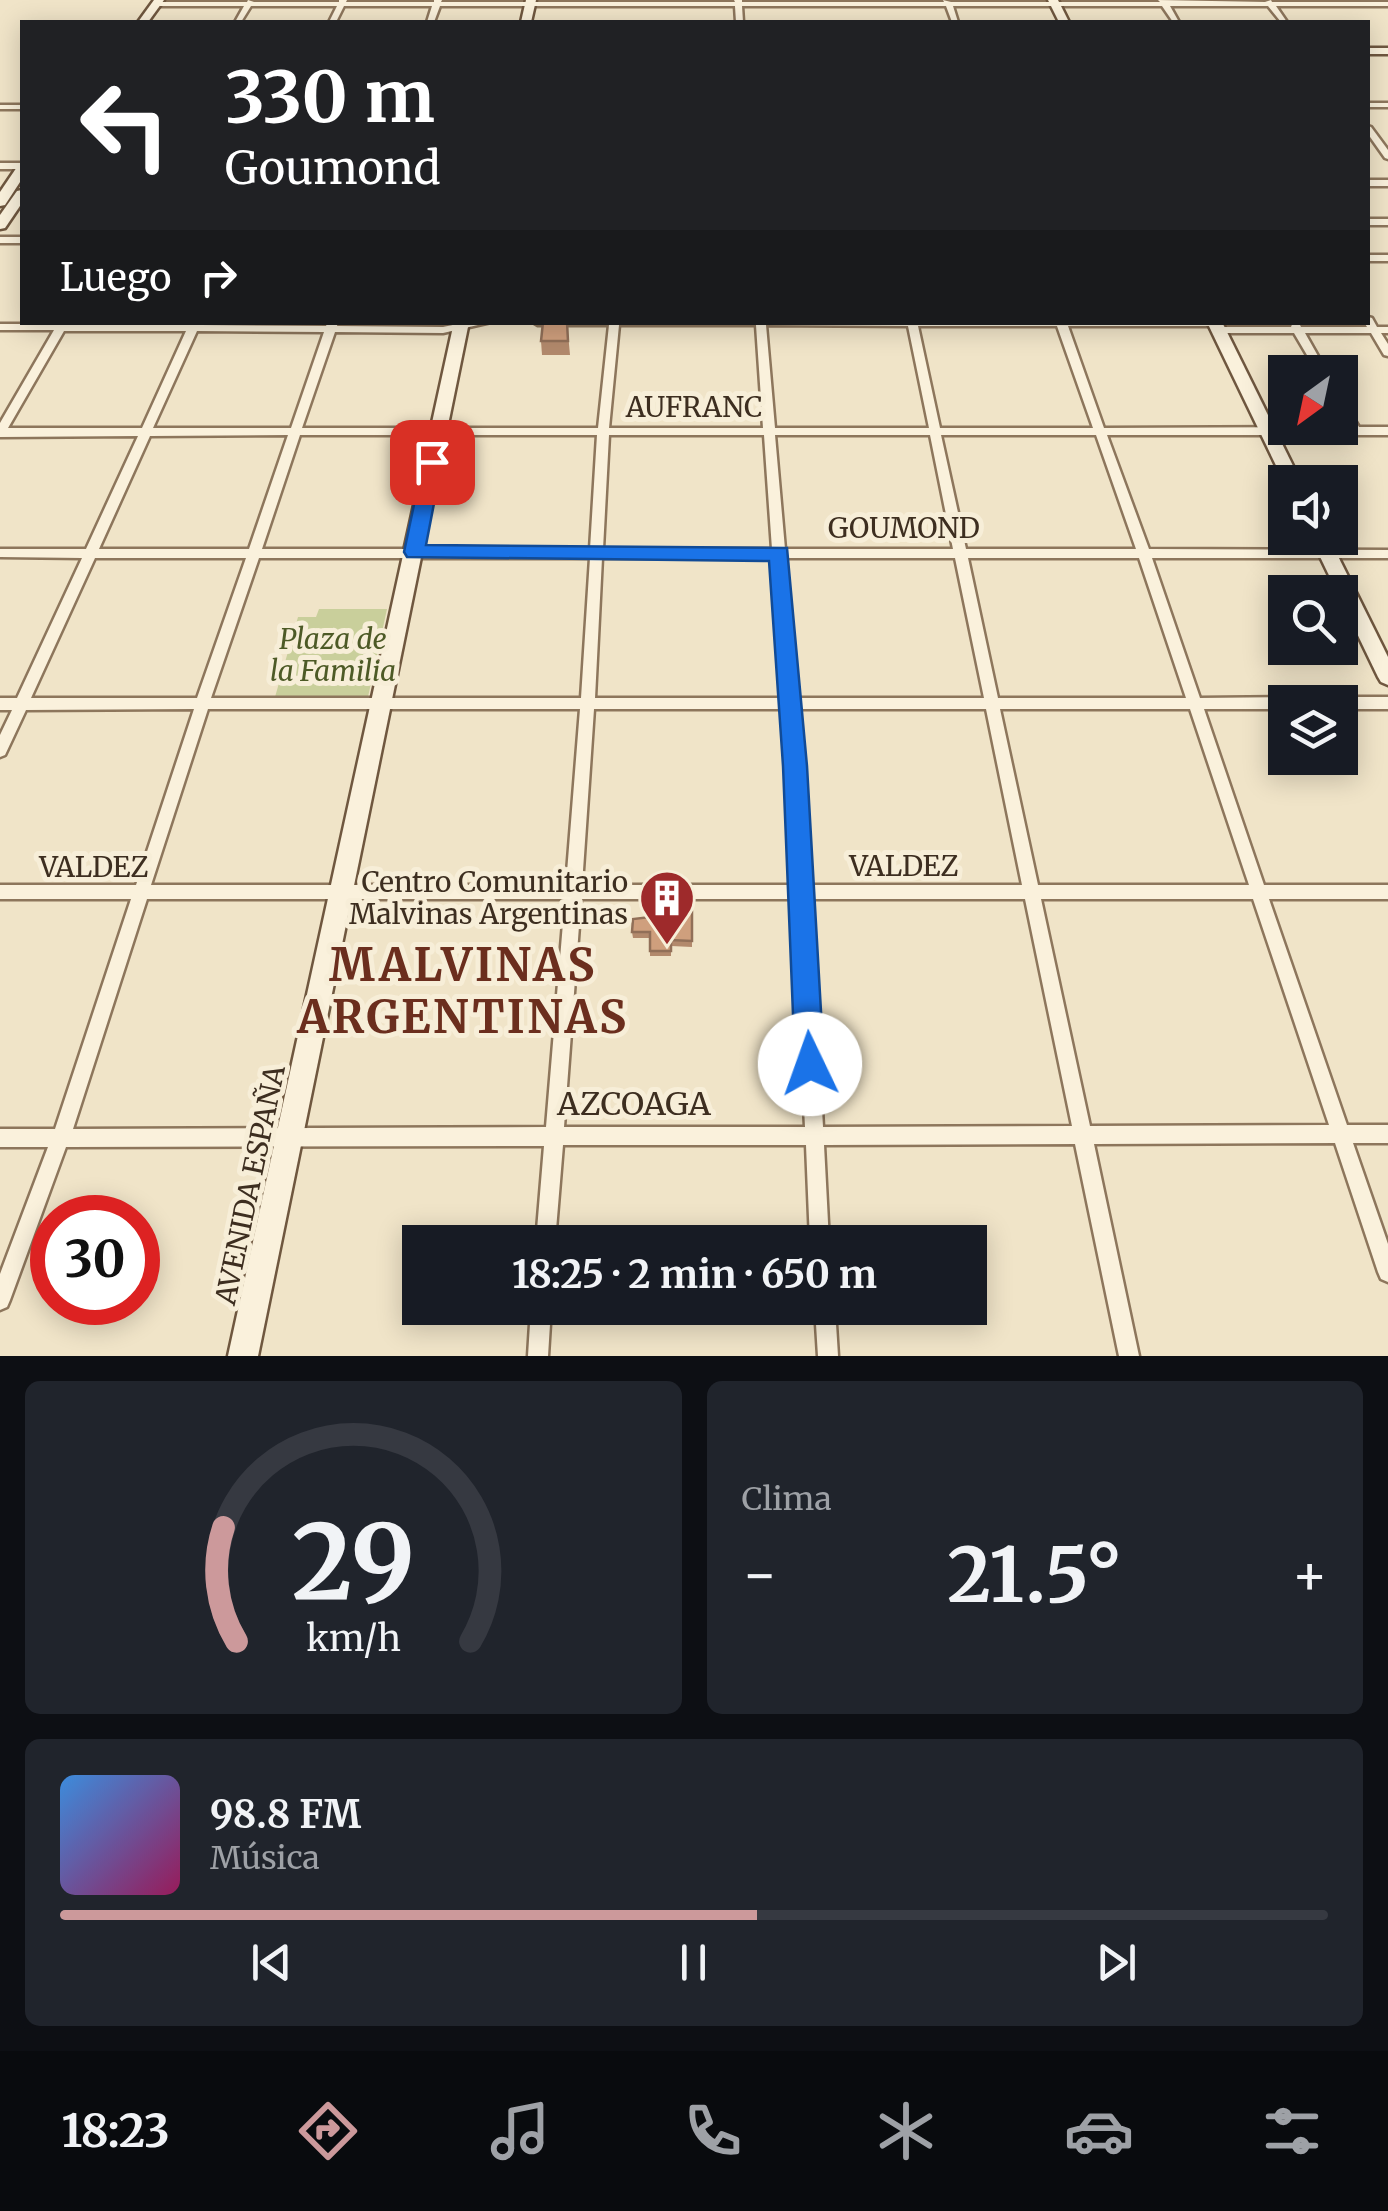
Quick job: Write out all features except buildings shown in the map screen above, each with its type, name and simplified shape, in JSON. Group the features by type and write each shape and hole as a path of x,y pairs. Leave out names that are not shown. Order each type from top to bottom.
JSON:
{"main road":[{"path":"0,202 20,171"},
{"path":"0,225 20,197"},
{"name":"AVENIDA ESPAÑA","path":"243,1356 461,325"},
{"path":"1216,326 1268,431"},
{"path":"1328,555 1388,677"}],"street":[{"path":"157,2 1388,4"},
{"path":"1374,2 1388,18"},
{"path":"1378,143 1388,156"},
{"path":"0,432 62,325"},
{"path":"0,326 461,325"},
{"path":"547,1225 614,325"},
{"path":"761,325 791,704 819,1225"},
{"path":"912,325 1128,1356"},
{"path":"1062,325 1144,554 1388,1272"},
{"path":"1164,325 1371,325 1388,330"},
{"path":"1371,325 1388,353"},
{"path":"0,752 194,326"},
{"path":"1295,326 1312,355"},
{"path":"0,1300 61,1138 331,327"},
{"name":"AUFRANC","path":"0,432 1268,431"},
{"name":"AUFRANC","path":"1358,431 1388,431"},
{"name":"GOUMOND","path":"0,553 1144,554 1268,548"},
{"name":"GOUMOND","path":"1358,550 1388,554"},
{"path":"1358,703 1388,703"},
{"path":"0,704 1268,704"},
{"name":"VALDEZ","path":"0,892 1388,892"},
{"name":"AZCOAGA","path":"0,1138 1388,1134"},
{"path":"538,1356 540,1325"},
{"path":"826,1325 828,1356"}],"green space":[{"name":"Plaza de la Familia","path":"319,609 387,609 368,697 275,697 298,617 316,617"}],"place":[{"name":"Centro Comunitario Malvinas Argentinas","path":"667,947"}],"district":[{"name":"MALVINAS ARGENTINAS","path":"463,991"}],"route":[{"path":"432,462 414,552 779,554 795,766 810,1064"}]}
